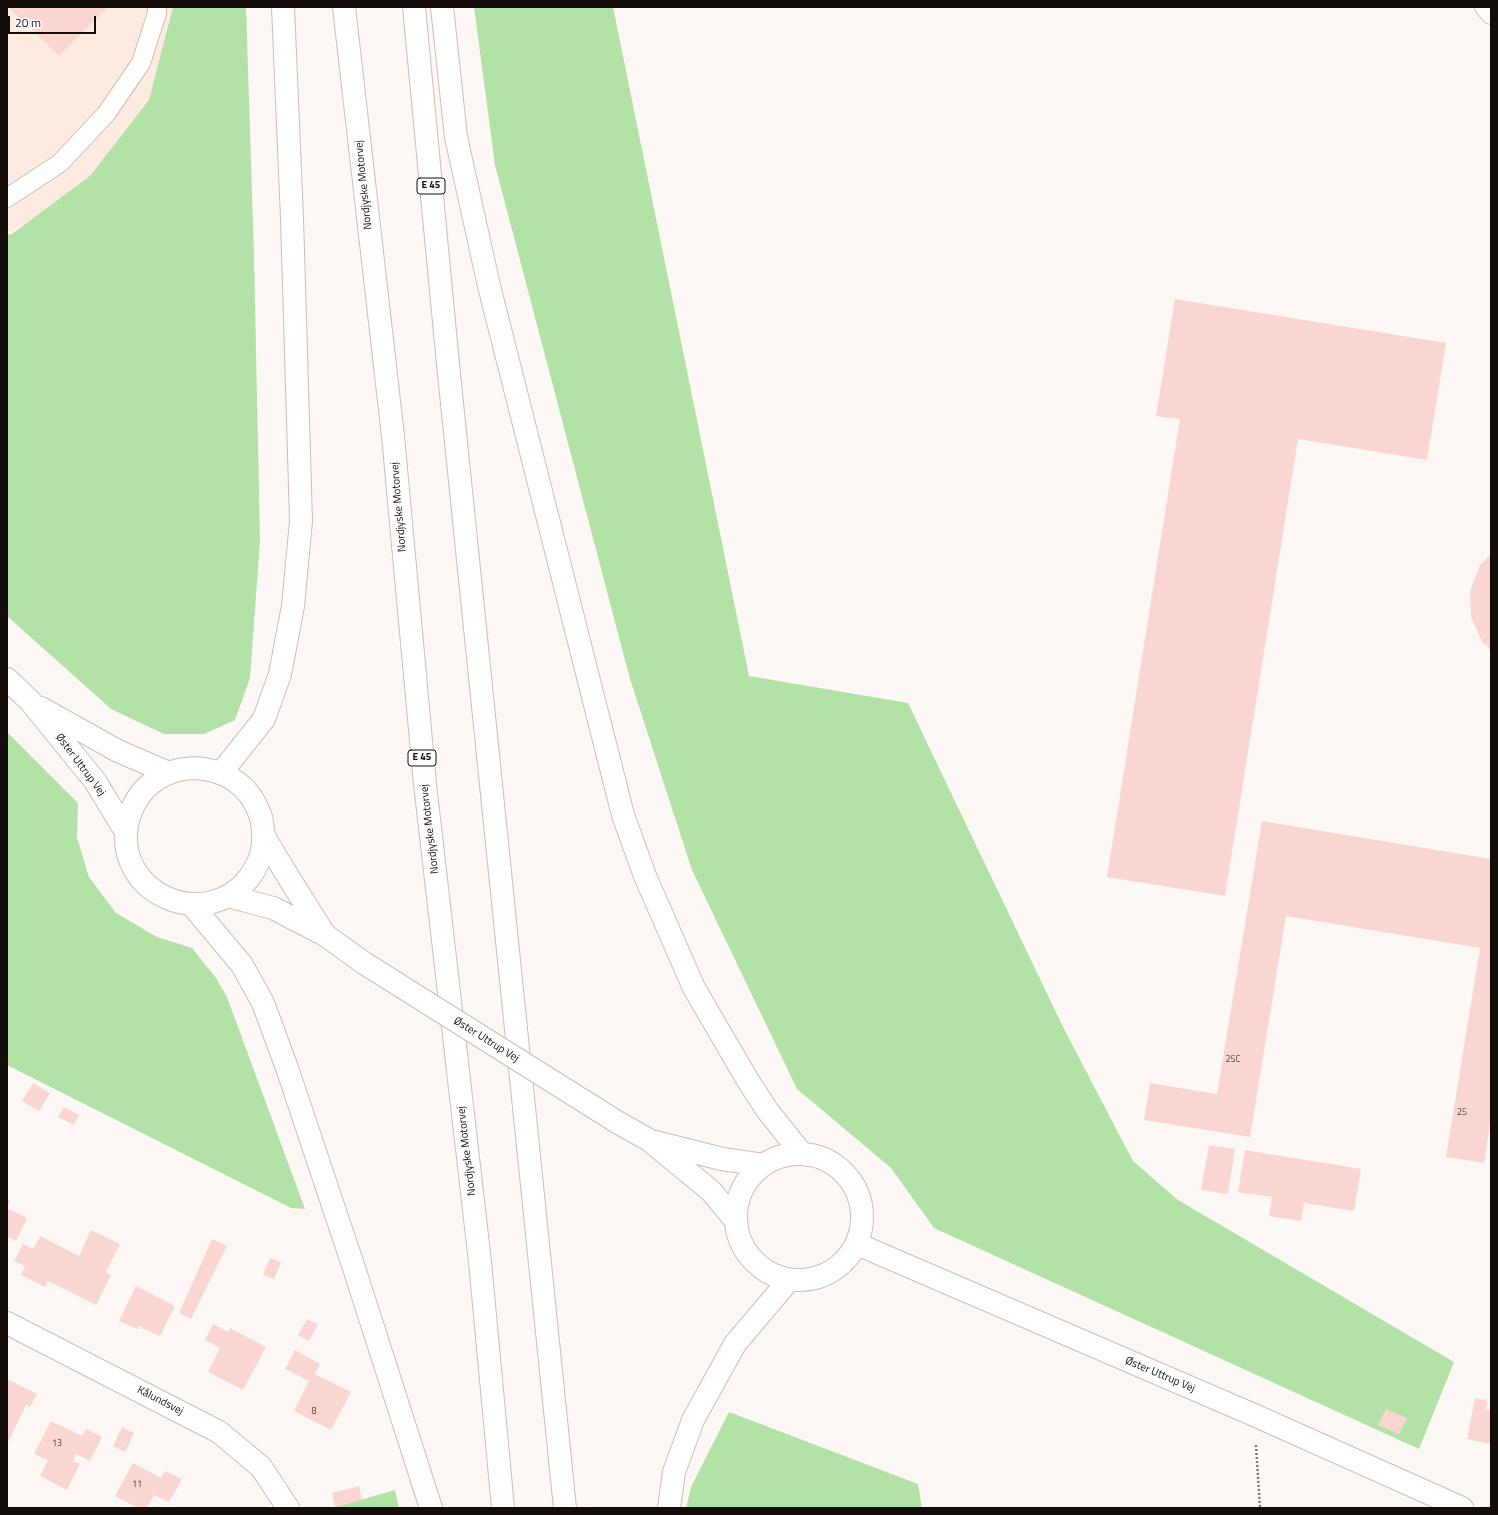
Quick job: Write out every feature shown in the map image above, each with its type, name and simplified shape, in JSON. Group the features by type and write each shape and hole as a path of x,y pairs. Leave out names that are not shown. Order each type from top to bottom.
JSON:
{"main road":[{"path":"221,773 264,719 280,674 293,606 301,521 292,226 283,7"},
{"name":"Nordjyske Motorvej","path":"344,7 393,436 425,784 480,1262 503,1508"},
{"name":"E 45","path":"414,7 449,372 565,1508"},
{"path":"442,7 456,137 487,279 623,815 645,876 694,988 746,1079 766,1110 802,1154"},
{"name":"Øster Uttrup Vej","path":"7,679 30,701 96,781 126,832"},
{"name":"Øster Uttrup Vej","path":"30,701 118,752 169,773"},
{"path":"186,768 204,768 221,773 238,783 252,798 260,816 263,836 261,854 254,871 243,885 228,896 210,903 191,904 170,900 151,889 137,873 128,854 126,832 129,817 135,803 144,791 155,780 169,773 186,768"},
{"name":"Øster Uttrup Vej","path":"263,836 325,935"},
{"name":"Øster Uttrup Vej","path":"228,896 273,908 325,935 364,963 617,1122 649,1140 711,1191 736,1221"},
{"path":"191,904 242,965 263,1003 287,1068 354,1268 431,1508"},
{"name":"Øster Uttrup Vej","path":"649,1140 722,1159 764,1165"},
{"path":"802,1154 822,1158 828,1161 840,1168 854,1184 861,1203 863,1224 857,1244 846,1261 829,1273 810,1280 789,1280 769,1273 752,1260 740,1242 736,1221 737,1205 742,1189 751,1175 764,1165 782,1156 802,1154"},
{"name":"Øster Uttrup Vej","path":"857,1244 1254,1415 1462,1508"},
{"path":"669,1508 674,1472 693,1420 735,1344 789,1280"},
{"name":"Kålundsvej","path":"7,1322 219,1432 261,1467 288,1508"}],"lane":[{"path":"7,198 60,163 106,114 140,63 157,7"},
{"path":"1484,7 1491,15"}],"path":[{"path":"1254,1415 1260,1508"}],"shaded area":[{"path":"7,7 185,7 154,105 56,215 7,232"}],"green space":[{"path":"173,7 246,7 254,256 260,540 250,678 235,720 204,734 164,734 111,709 7,616 7,235 12,234 90,176 149,100"},
{"path":"474,7 613,7 749,676 908,703 1063,1027 1133,1161 1178,1200 1454,1362 1419,1449 934,1228 891,1168 797,1089 692,870 630,679 495,165"},
{"path":"7,732 78,803 77,838 89,877 116,913 157,937 192,948 216,978 227,997 305,1209 291,1208 7,1065"},
{"path":"729,1412 918,1484 922,1508 686,1508 691,1487"},
{"path":"395,1490 399,1508 332,1508"}],"building":[{"path":"9,7 108,7 59,56"},
{"path":"1175,299 1446,343 1427,460 1298,439 1225,896 1107,877 1180,419 1156,416"},
{"path":"1491,554 1491,650 1482,642 1471,617 1470,591 1480,565"},
{"path":"1262,821 1491,859 1491,1118 1484,1163 1446,1157 1480,948 1286,916 1250,1137 1144,1120 1150,1083 1217,1094"},
{"path":"33,1083 50,1093 39,1111 22,1101"},
{"path":"64,1107 79,1115 74,1125 58,1117"},
{"path":"1209,1145 1235,1149 1228,1194 1201,1190"},
{"path":"1245,1150 1361,1169 1354,1211 1304,1203 1301,1221 1269,1216 1272,1197 1238,1192"},
{"path":"7,1199 10,1200 7,1208"},
{"path":"7,1208 27,1218 16,1241 8,1237 7,1239"},
{"path":"91,1230 120,1244 106,1272 111,1275 96,1305 48,1281 45,1287 21,1275 25,1266 14,1261 23,1244 33,1249 40,1236 79,1256"},
{"path":"212,1239 227,1246 191,1319 179,1313"},
{"path":"270,1258 281,1262 274,1279 263,1275"},
{"path":"136,1286 175,1306 160,1336 138,1326 137,1329 119,1321"},
{"path":"307,1319 318,1324 309,1341 298,1335"},
{"path":"213,1324 228,1332 230,1328 266,1347 243,1390 208,1372 220,1348 205,1340"},
{"path":"295,1350 320,1364 315,1374 351,1392 331,1430 294,1411 309,1381 285,1369"},
{"path":"7,1379 37,1394 30,1407 26,1405 7,1444"},
{"path":"1475,1398 1488,1401 1486,1409 1491,1410 1491,1444 1467,1439"},
{"path":"1386,1409 1407,1418 1399,1434 1378,1425"},
{"path":"51,1421 82,1436 86,1429 102,1437 90,1461 76,1454 73,1461 80,1464 67,1490 40,1476 48,1460 34,1454"},
{"path":"122,1427 134,1433 125,1452 113,1446"},
{"path":"133,1463 161,1478 165,1471 182,1479 169,1502 154,1495 147,1508 138,1508 115,1496"},
{"path":"359,1486 362,1500 335,1507 332,1493"}]}
